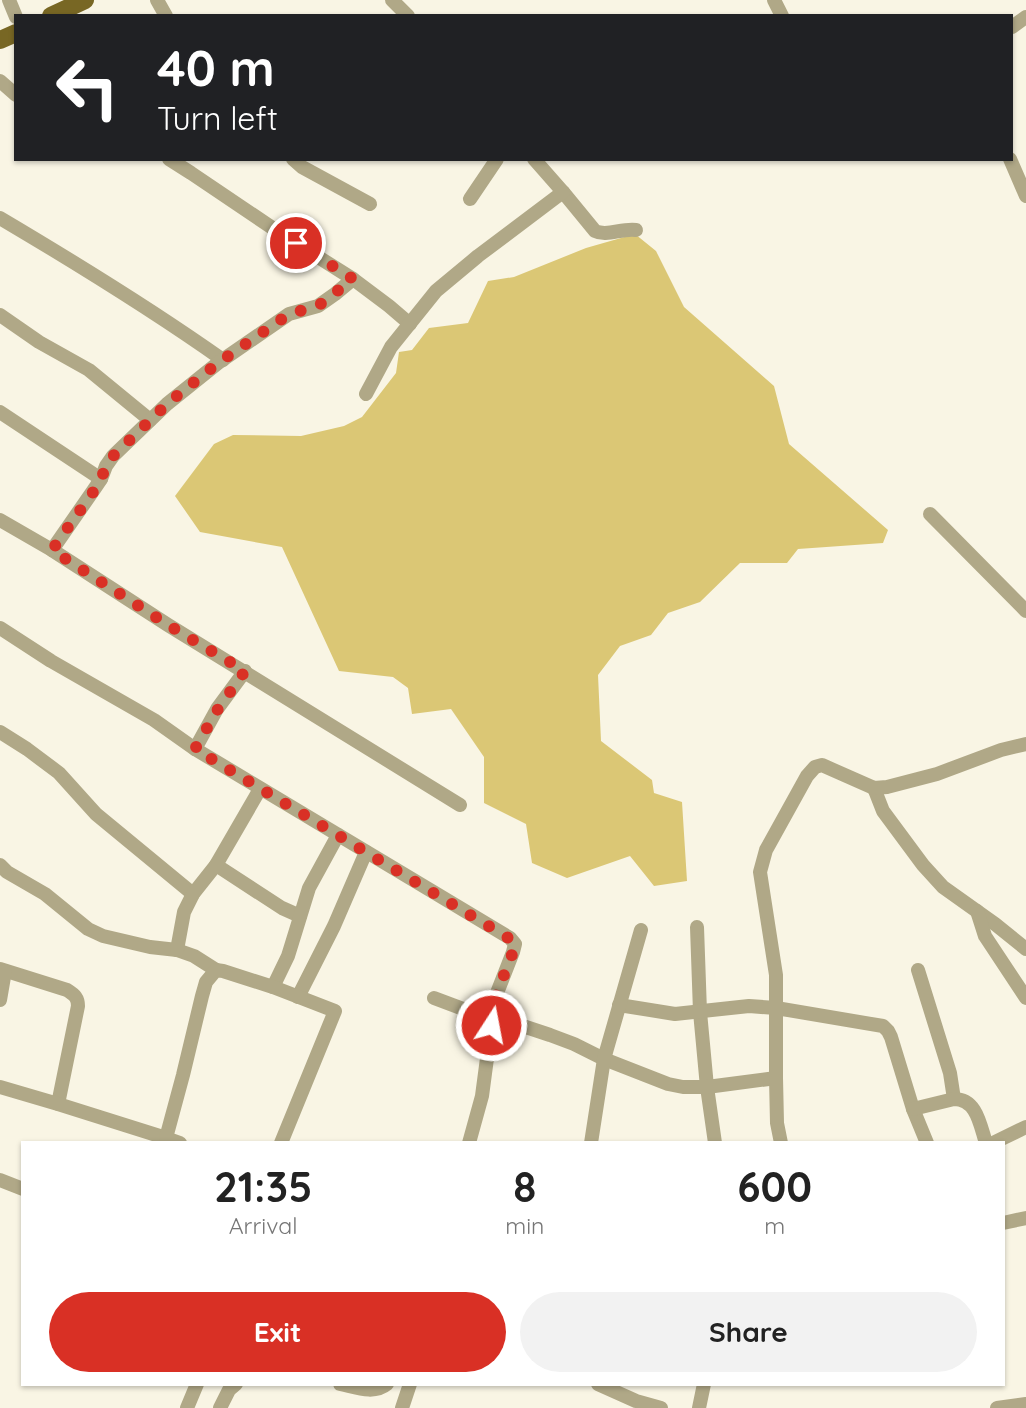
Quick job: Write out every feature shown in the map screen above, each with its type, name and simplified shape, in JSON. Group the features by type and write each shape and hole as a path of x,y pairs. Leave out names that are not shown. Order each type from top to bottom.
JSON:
{"main road":[{"path":"56,14 85,0"}],"street":[{"path":"392,0 406,14"},
{"path":"0,81 14,93"},
{"path":"172,161 353,279 410,324"},
{"path":"295,161 370,204"},
{"path":"470,199 496,161"},
{"path":"536,161 595,232 601,234 625,229 636,230"},
{"path":"1011,161 1026,196"},
{"path":"366,394 391,347 436,291 563,192"},
{"path":"0,218 82,266 223,360"},
{"path":"52,550 101,479 113,456 167,404 223,360 289,314 318,306 353,279"},
{"path":"0,315 39,342 89,370 150,420"},
{"path":"0,412 101,479"},
{"path":"930,514 1026,611"},
{"path":"0,520 460,806"},
{"path":"0,628 51,661 154,720 195,749 515,944 495,998 482,1096 470,1141"},
{"path":"195,749 218,709 245,671"},
{"path":"0,732 59,773 96,814 193,894"},
{"path":"781,1141 777,1123 776,975 760,872 766,850 807,776 822,765 874,788 887,787 937,774 1026,744"},
{"path":"874,788 883,811 943,887 1026,949"},
{"path":"177,950 184,912 193,894 216,865 260,789"},
{"path":"273,987 288,956 309,888 338,835"},
{"path":"298,997 334,926 366,852"},
{"path":"0,865 45,894 88,929 103,936 177,950 194,956 216,970 273,987 335,1011 282,1141"},
{"path":"216,865 272,902 300,916"},
{"path":"976,911 985,936 1026,998"},
{"path":"697,927 700,1013 715,1141"},
{"path":"591,1141 604,1059 641,930"},
{"path":"0,1000 3,970 67,990 78,1000 58,1104"},
{"path":"0,1087 170,1141 202,996 206,982 216,970"},
{"path":"918,970 950,1073 954,1099"},
{"path":"434,998 474,1013 492,1016 550,1035 668,1084 707,1087 776,1078"},
{"path":"619,1005 675,1014 749,1006 776,1008 883,1026 891,1037 913,1109 926,1141"},
{"path":"913,1109 961,1099 974,1108 985,1141"},
{"path":"997,1141 1026,1126"},
{"path":"0,1180 21,1188"},
{"path":"1005,1223 1026,1219"},
{"path":"187,1408 196,1386"},
{"path":"220,1408 234,1386"},
{"path":"350,1386 374,1391 386,1386"},
{"path":"402,1408 409,1386"},
{"path":"602,1386 634,1404 661,1408"},
{"path":"698,1408 704,1386"},
{"path":"997,1408 1026,1404"}],"shaded area":[{"path":"635,234 656,251 684,307 774,386 789,444 888,530 883,543 798,549 787,563 740,563 700,602 668,613 651,635 620,646 598,675 601,741 652,780 654,793 682,802 687,881 654,886 630,856 567,878 532,863 526,824 484,803 484,757 451,709 412,714 408,688 393,677 339,671 282,547 200,532 175,496 214,444 233,435 301,436 344,426 362,417 396,373 399,352 412,350 429,328 468,323 488,281 514,277 586,248"}],"route":[{"path":"296,243 353,279 318,306 289,314 218,363 167,404 113,456 96,488 52,550 245,671 225,698 195,749 504,933 515,944 495,998 491,1025"}]}
